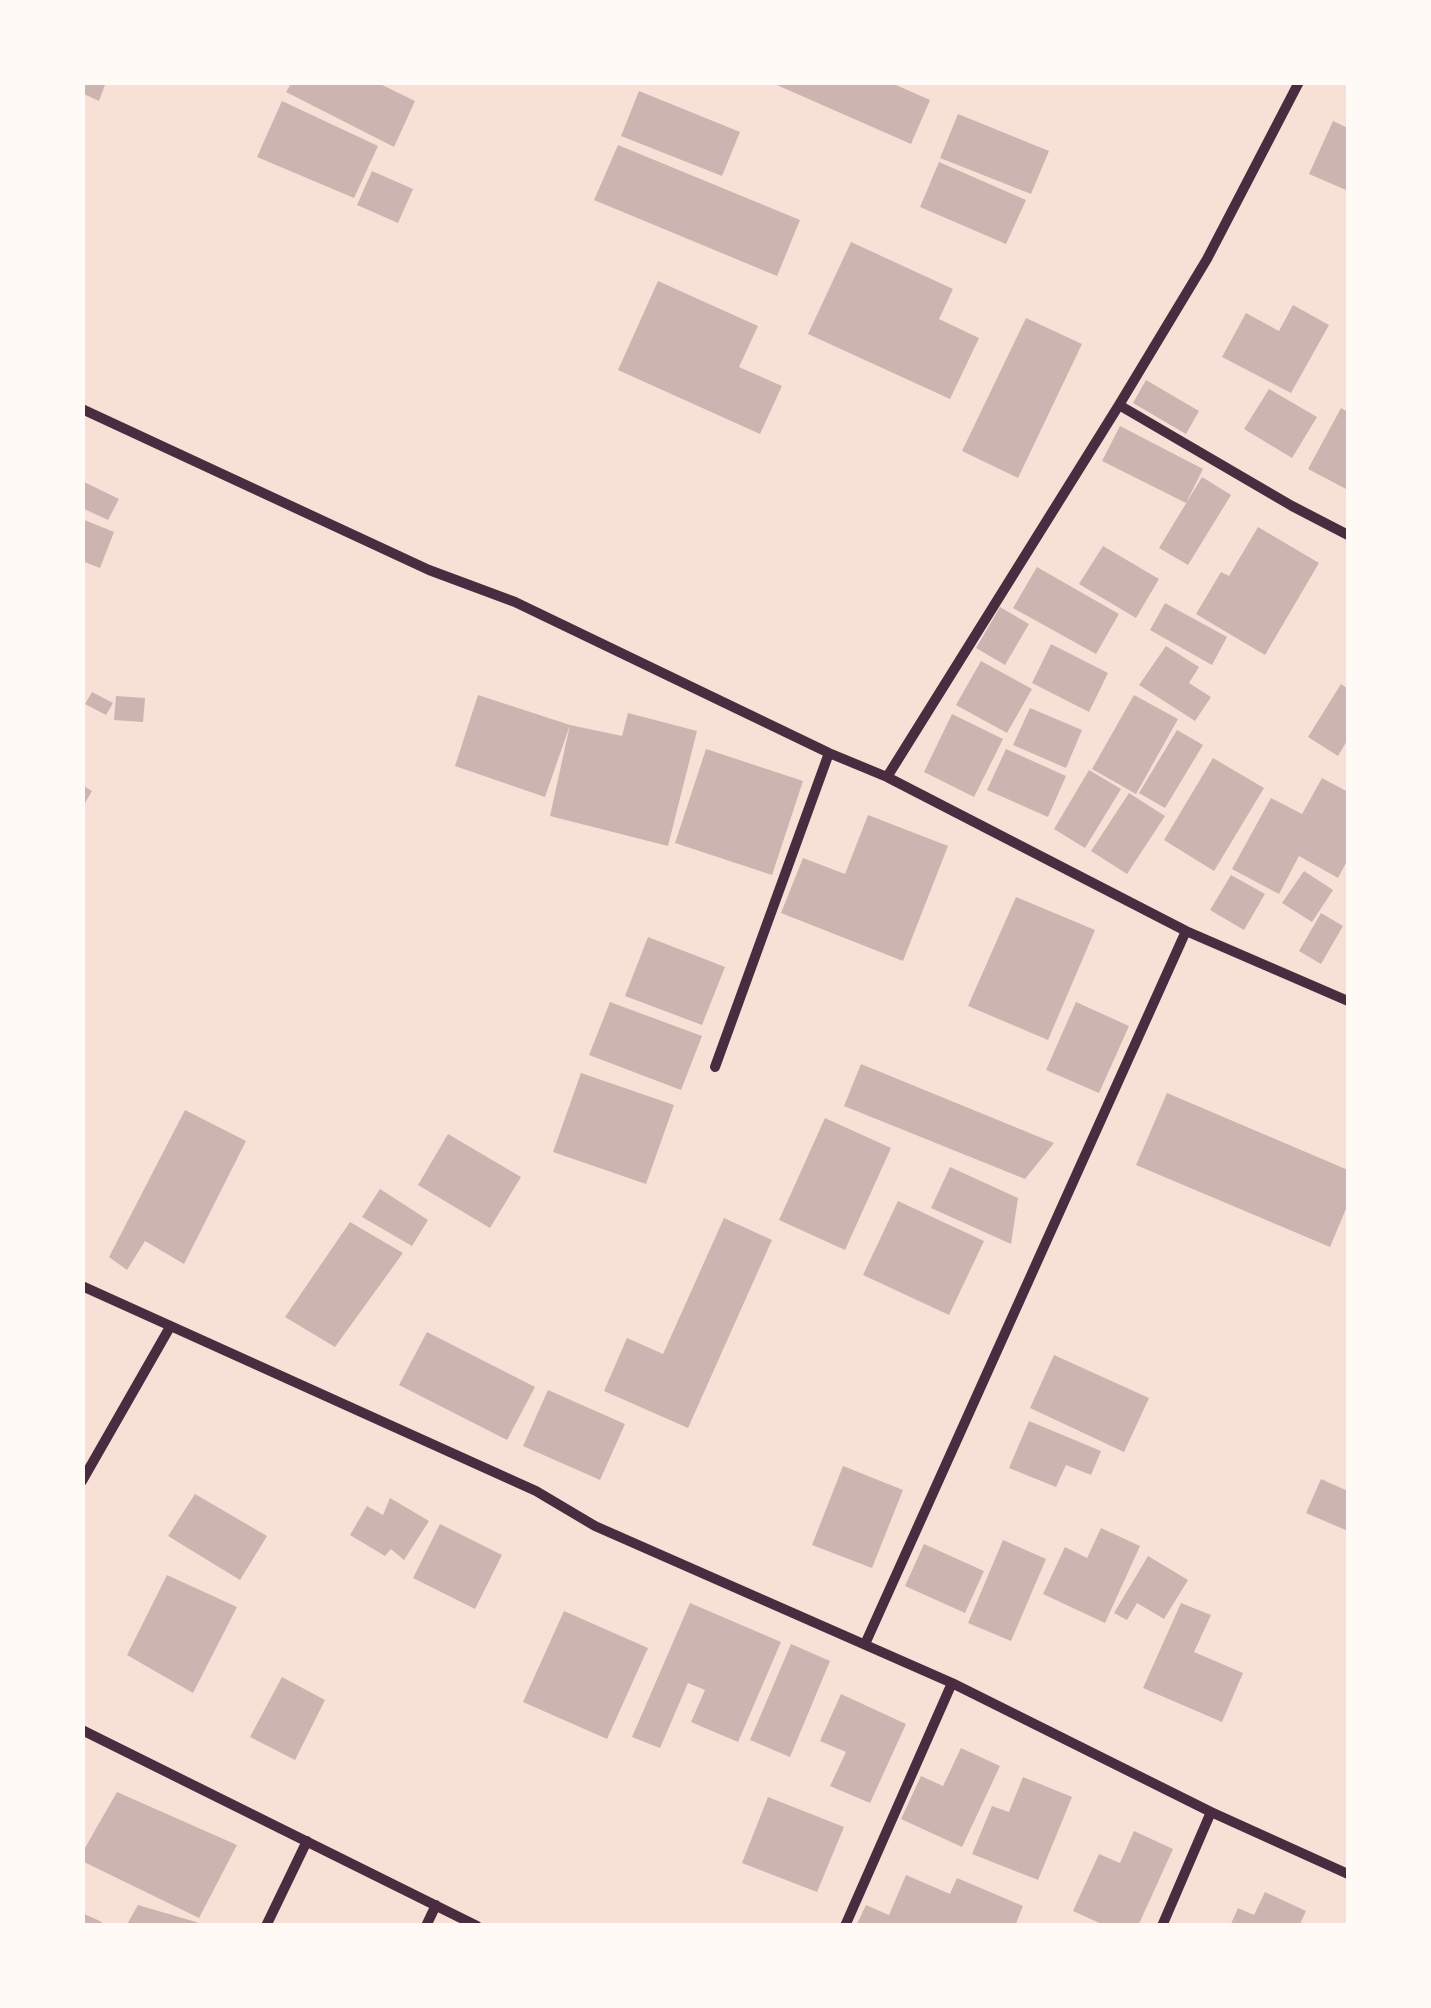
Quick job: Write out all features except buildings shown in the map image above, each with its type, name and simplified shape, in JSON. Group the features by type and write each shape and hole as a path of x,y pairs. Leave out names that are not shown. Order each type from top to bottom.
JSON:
{"street":[{"path":"888,777 1207,259 1298,82"},
{"path":"1119,405 1348,535"},
{"path":"82,409 429,570 514,602 829,754 888,777 1186,931 1348,1002"},
{"path":"715,1067 829,754"},
{"path":"865,1644 1186,931"},
{"path":"82,1286 536,1491 595,1526 952,1683 1210,1812 1348,1874"},
{"path":"82,1480 170,1327"},
{"path":"845,1926 952,1683"},
{"path":"82,1730 478,1926"},
{"path":"1162,1926 1210,1812"},
{"path":"266,1926 307,1841"},
{"path":"426,1926 436,1905"}]}
